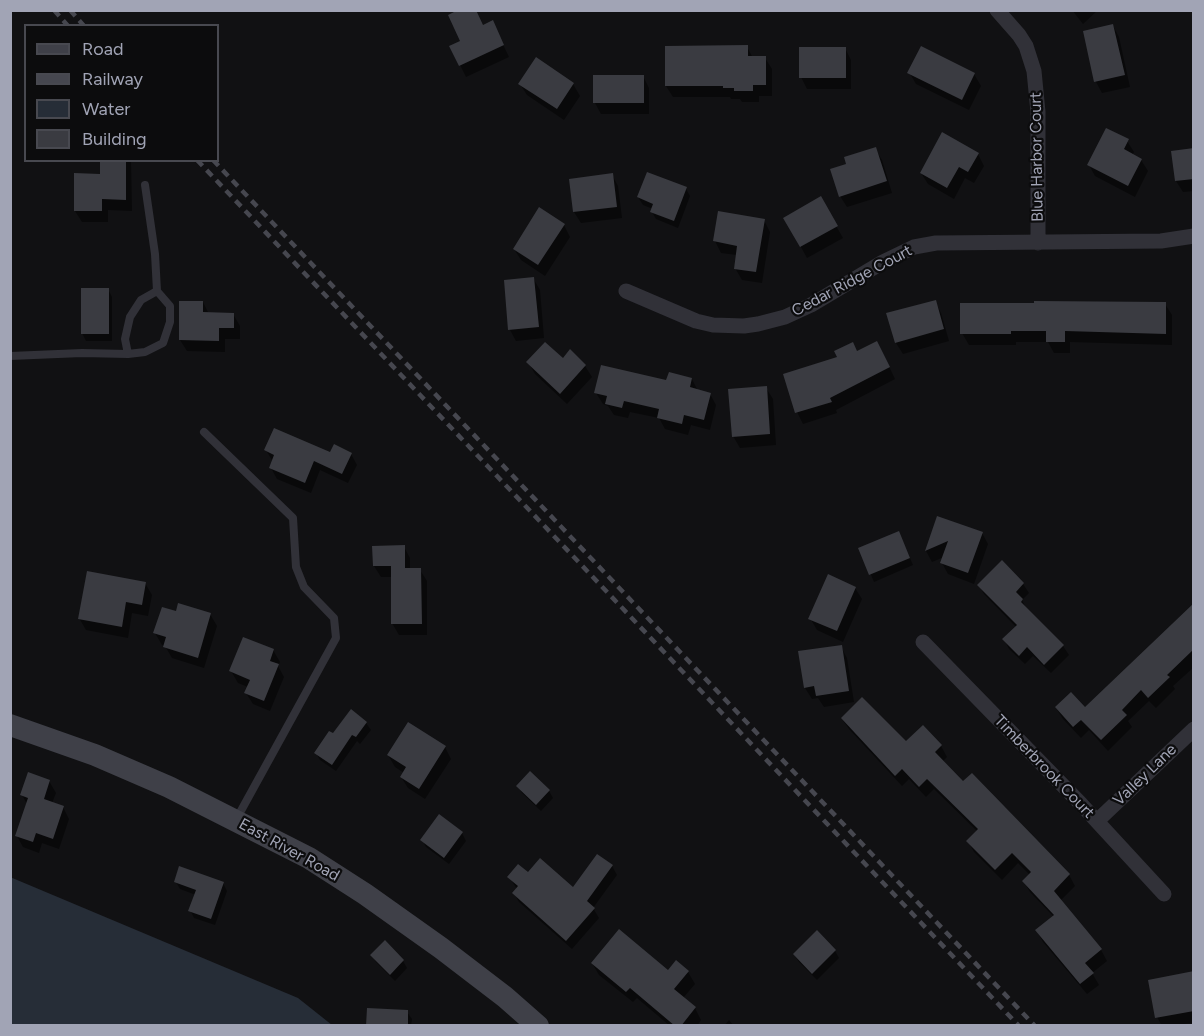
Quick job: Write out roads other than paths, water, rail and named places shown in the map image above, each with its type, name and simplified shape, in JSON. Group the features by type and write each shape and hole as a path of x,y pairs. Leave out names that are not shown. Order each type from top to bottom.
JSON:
{"main road":[{"name":"East River Road","path":"10,725 95,755 169,787 309,858 365,894 441,948 505,997 538,1026"}],"street":[{"name":"Blue Harbor Court","path":"998,10 1019,34 1034,71 1038,112 1038,243"},
{"name":"Cedar Ridge Court","path":"626,291 696,321 729,326 758,324 785,317 811,305 883,262 914,247 936,243 1161,241 1194,236"},
{"name":"Timberbrook Court","path":"922,642 1097,821 1164,894"},
{"name":"Valley Lane","path":"1097,821 1194,729"}],"lane":[{"path":"10,356 128,354 145,351 163,343 170,322 170,306 157,291 155,254 144,185"},
{"path":"128,354 125,339 130,317 141,300 157,291"},
{"path":"204,432 293,519 296,567 304,587 334,618 336,638 235,820"}],"water":[{"path":"10,877 298,998 332,1025 11,1025"}],"railway":[{"path":"54,10 66,24"},
{"path":"70,10 82,24"},
{"path":"199,162 1019,1026"},
{"path":"215,162 1035,1026"}]}
